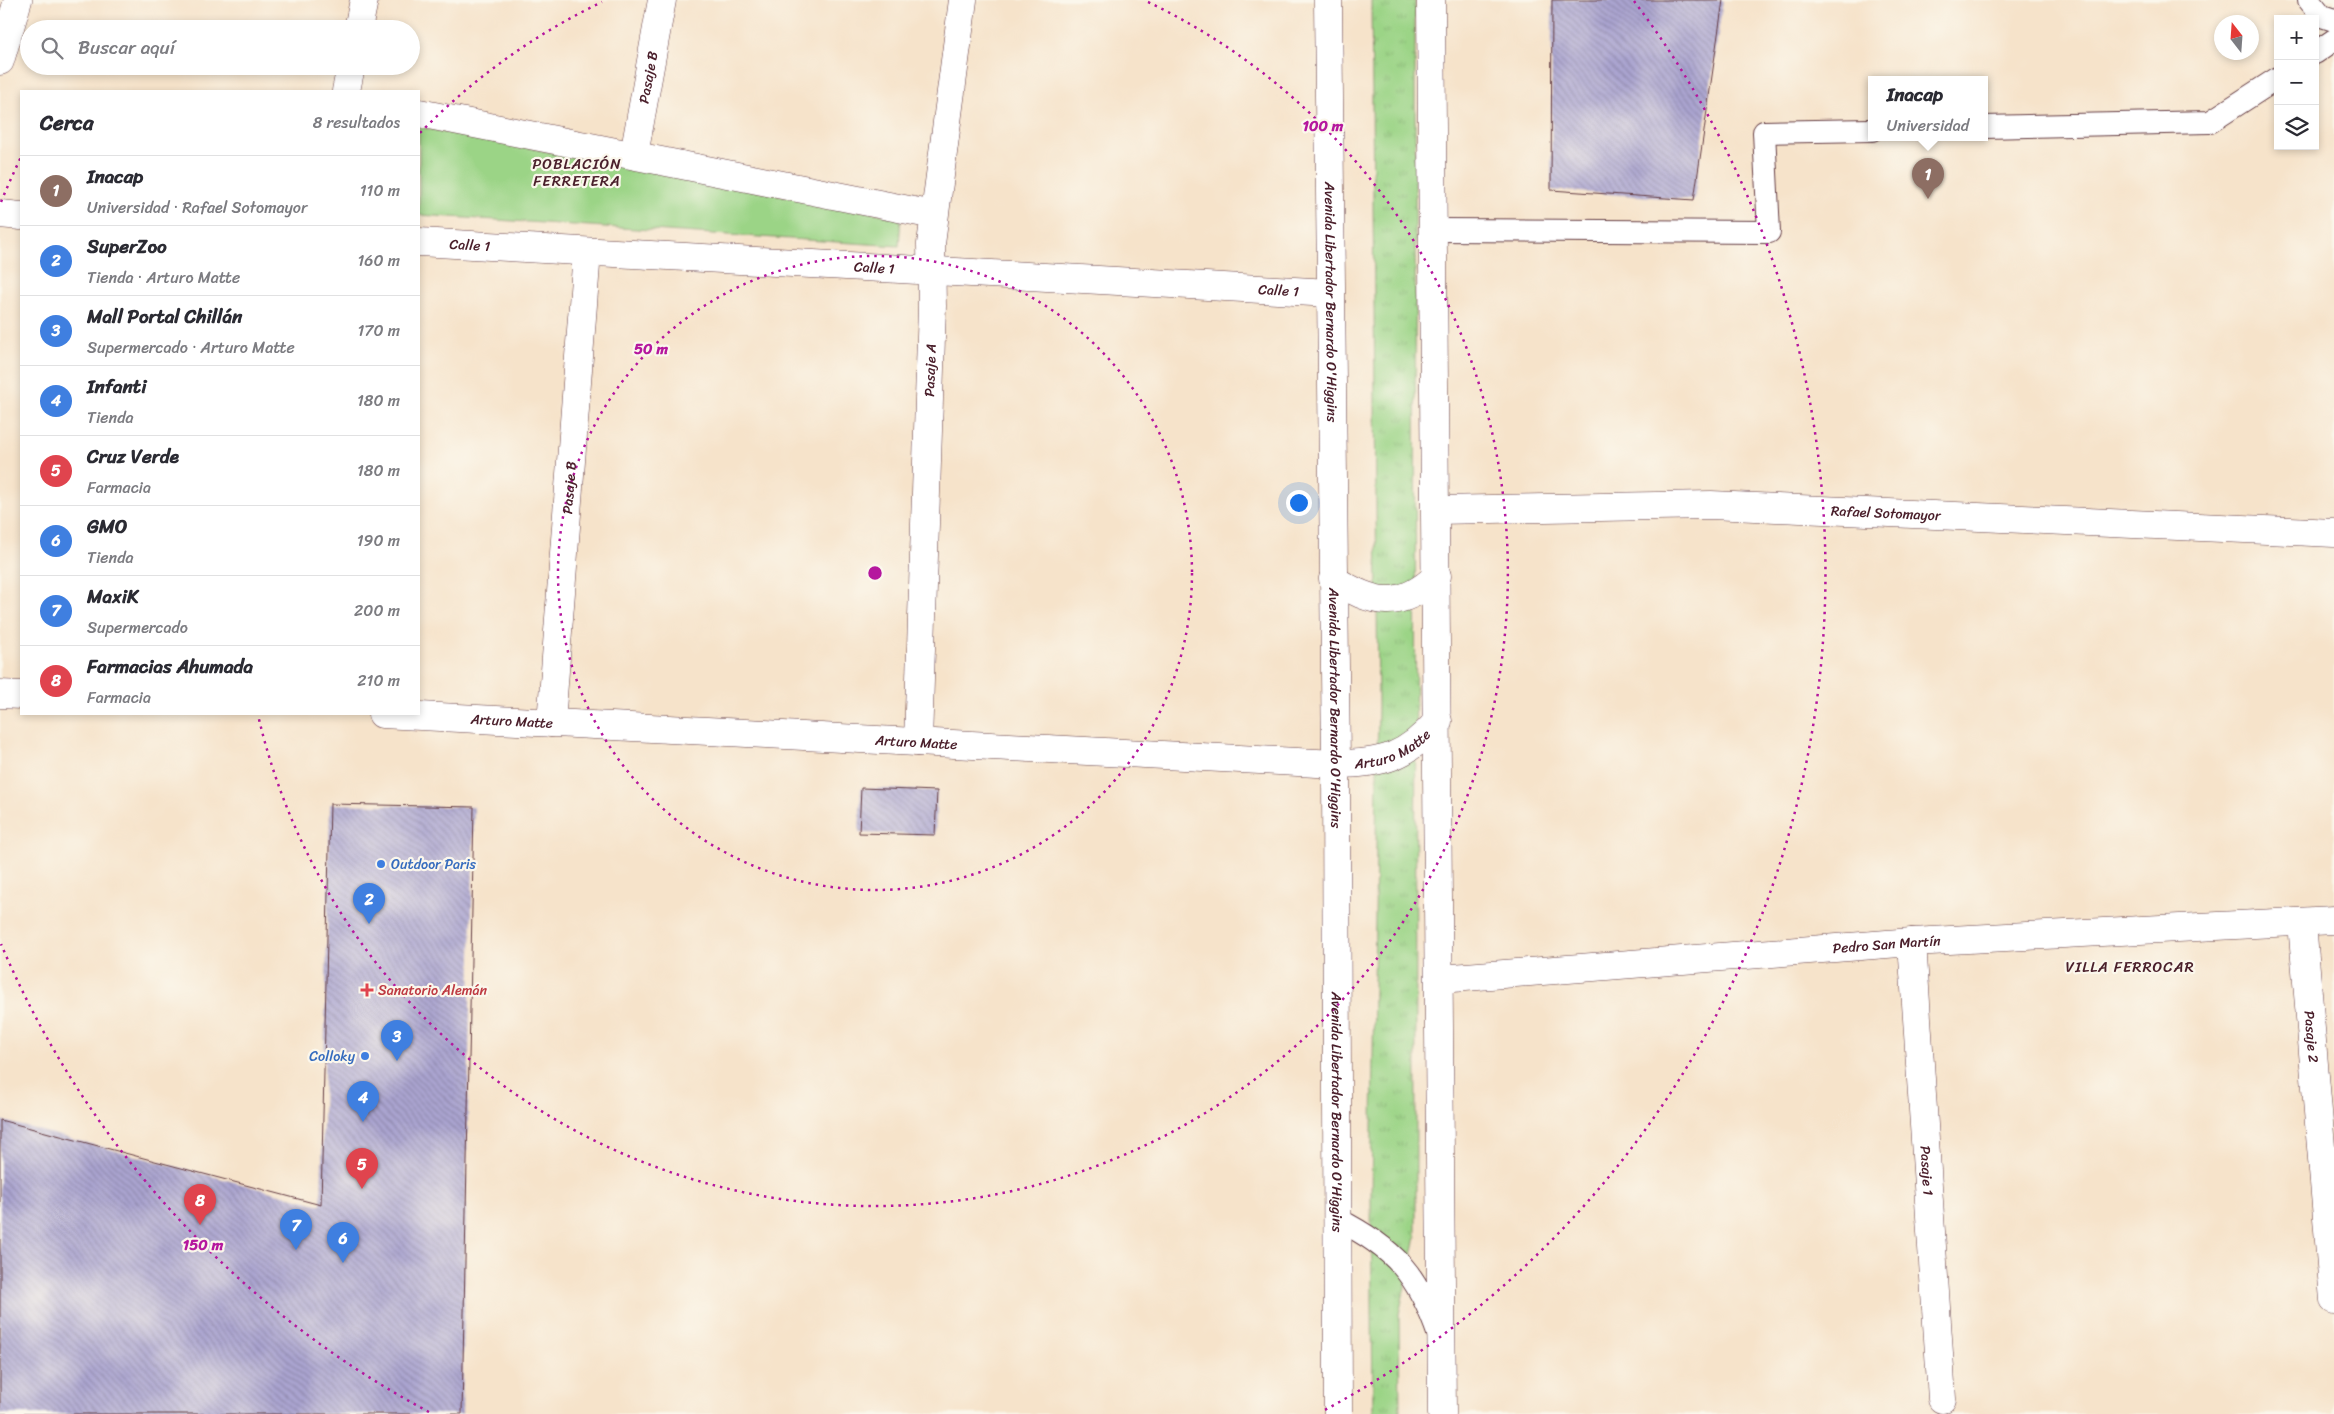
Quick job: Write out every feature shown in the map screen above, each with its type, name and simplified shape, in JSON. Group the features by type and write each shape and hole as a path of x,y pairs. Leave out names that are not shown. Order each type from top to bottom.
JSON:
{"street":[{"path":"0,61 18,0"},
{"path":"360,20 364,0"},
{"name":"Pasaje B","path":"634,155 662,0"},
{"name":"Pasaje A","path":"918,742 932,306 931,244 963,0"},
{"name":"Avenida Libertador Bernardo O'Higgins","path":"1328,0 1336,764 1338,1414"},
{"path":"1432,0 1442,1414"},
{"path":"346,90 349,75"},
{"path":"420,112 934,215"},
{"path":"0,214 20,216"},
{"name":"Calle 1","path":"420,242 1330,293"},
{"name":"Pasaje B","path":"551,723 587,252"},
{"name":"Rafael Sotomayor","path":"1436,510 1712,505 2334,533"},
{"path":"1333,578 1372,600 1390,601 1408,598 1425,588 1437,576"},
{"path":"0,694 20,695"},
{"name":"Arturo Matte","path":"401,715 1336,764 1379,762 1397,755 1419,740 1438,721"},
{"name":"Pedro San Martín","path":"1440,979 1912,942 2334,920"},
{"name":"Pasaje 2","path":"2302,922 2334,1300"},
{"name":"Pasaje 1","path":"1912,942 1942,1399"}],"lane":[{"path":"2309,0 2322,16 2334,20"},
{"path":"2319,50 2334,40"},
{"path":"1988,127 2210,122 2274,81"},
{"path":"1434,230 1769,232 1764,132 1868,130"},
{"path":"1337,1219 1368,1235 1388,1251 1406,1270 1422,1294 1442,1346"}],"green space":[{"path":"1371,0 1415,0 1416,1237 1399,1314 1400,1414 1373,1414 1371,1199 1378,704"},
{"path":"420,127 901,218 899,246 420,215"}],"building":[{"path":"1552,0 1723,0 1694,200 1551,190"},
{"path":"861,788 937,791 935,835 859,833"},
{"path":"330,804 474,807 462,1414 0,1414 0,1120 321,1205"}],"place":[{"name":"Inacap","path":"1928,199"},
{"name":"Outdoor Paris","path":"381,864"},
{"name":"SuperZoo","path":"369,924"},
{"name":"Sanatorio Alemán","path":"367,990"},
{"name":"Colloky","path":"365,1056"},
{"name":"Mall Portal Chillán","path":"397,1061"},
{"name":"Infanti","path":"363,1122"},
{"name":"Cruz Verde","path":"362,1189"},
{"name":"Farmacias Ahumada","path":"200,1225"},
{"name":"MaxiK","path":"296,1250"},
{"name":"GMO","path":"343,1263"}],"district":[{"name":"POBLACIÓN FERRETERA","path":"577,172"},
{"name":"VILLA FERROCAR","path":"2130,967"}]}
